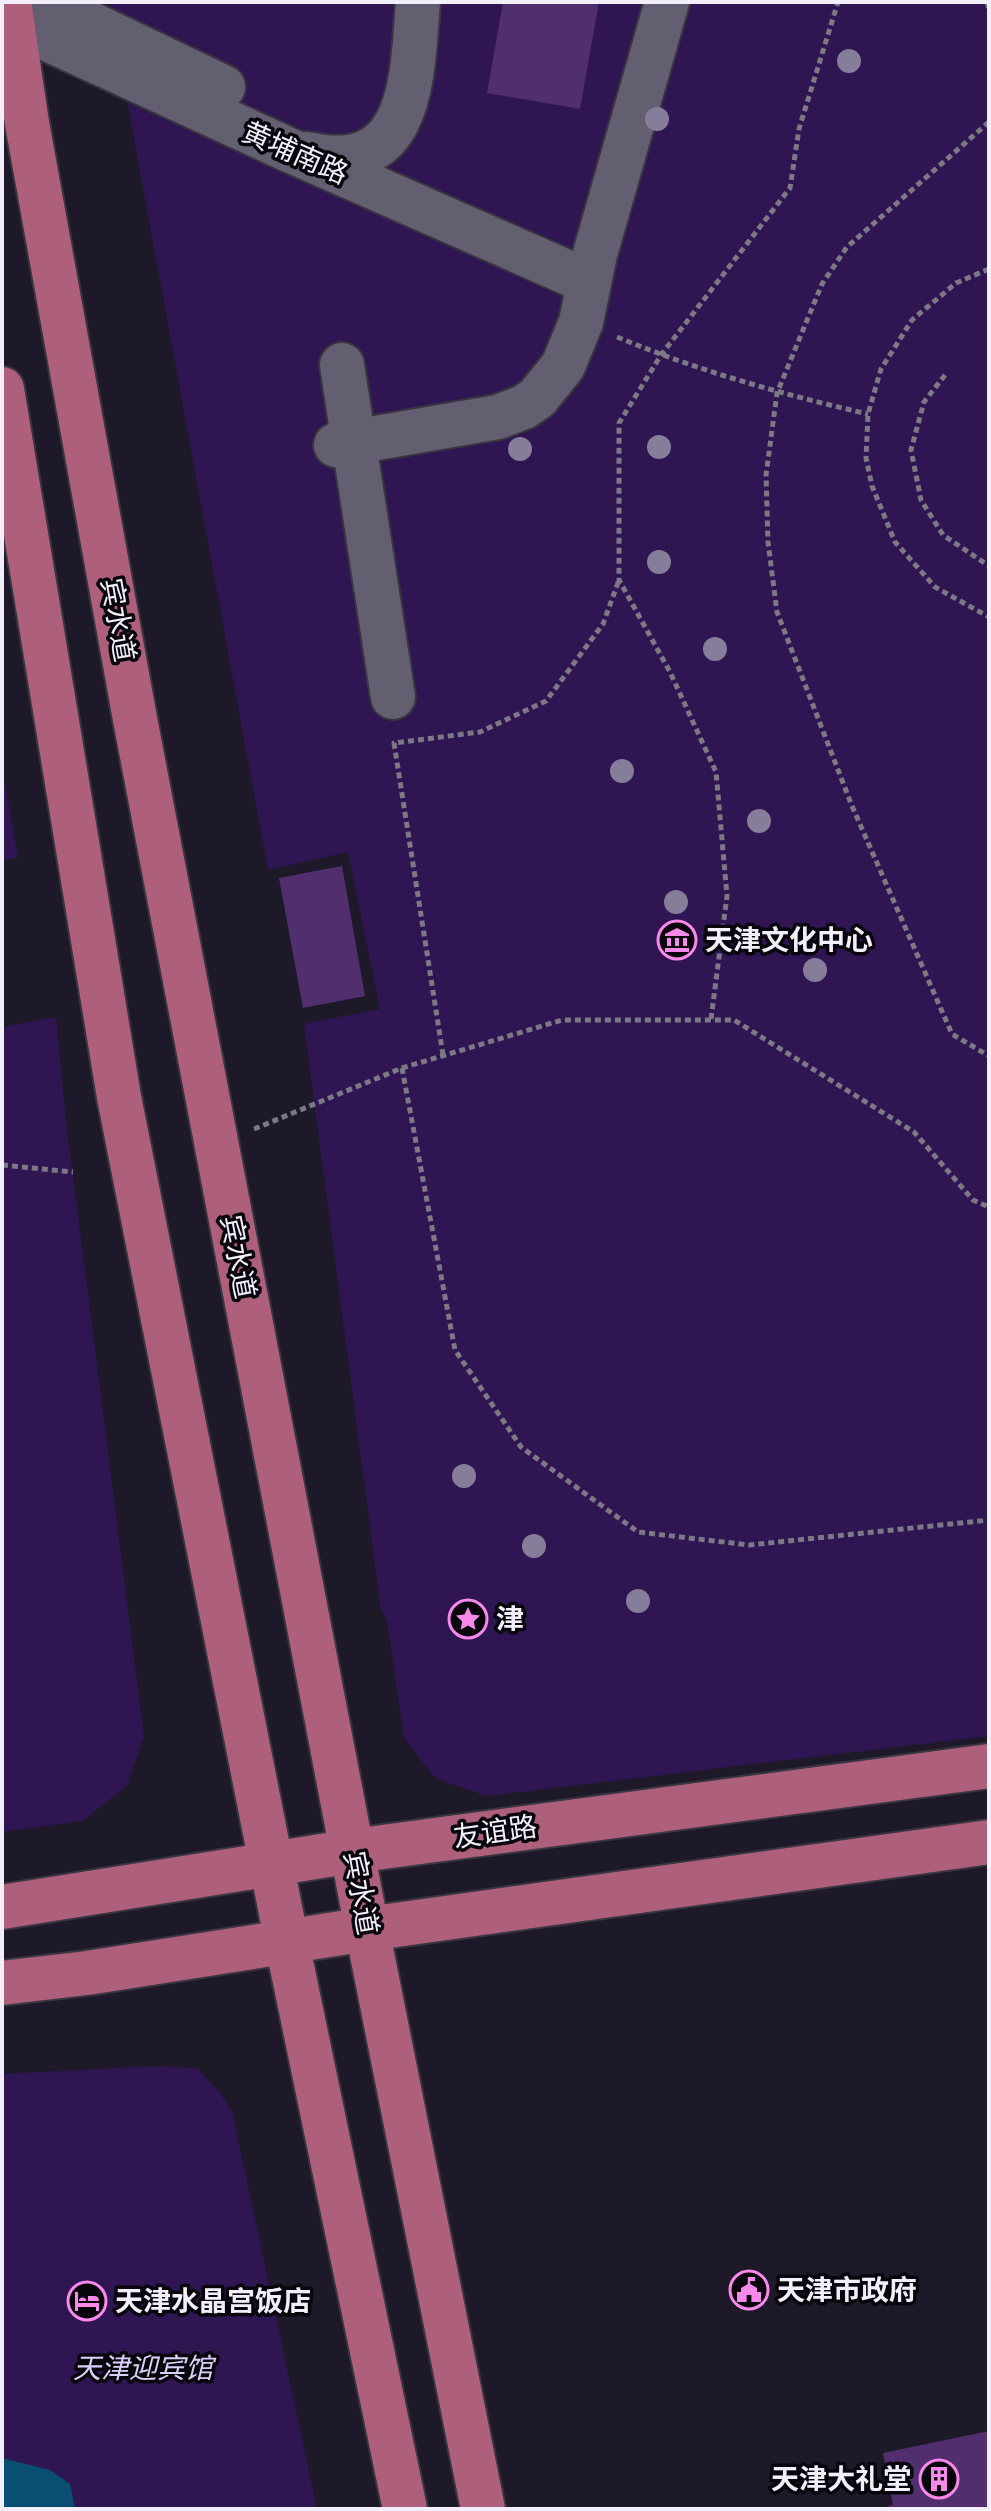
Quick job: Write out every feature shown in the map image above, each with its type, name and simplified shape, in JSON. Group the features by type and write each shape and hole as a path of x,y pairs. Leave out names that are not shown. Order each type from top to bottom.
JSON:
{"main road":[{"name":"宾水道","path":"17,11 27,123 135,719 367,1929 483,2509"},
{"path":"2,389 119,1097 287,1943 405,2509"},
{"name":"友谊路","path":"2,1907 353,1851 989,1766"},
{"path":"2,1983 989,1842"}],"street":[{"path":"289,150 323,158 362,153 389,137 400,119 413,69 418,2"},
{"path":"344,434 498,417 537,398 563,366 652,2"},
{"path":"584,277 667,2"},
{"name":"黄埔南路","path":"17,11 362,153 512,222 584,277"},
{"name":"黄埔南路","path":"17,11 289,150 584,277"},
{"path":"333,367 384,698"}],"path":[{"path":"443,1055 394,743 480,732 546,701 603,624 619,580 619,423 661,355 790,188 799,129 838,2"},
{"path":"987,2 989,9"},
{"path":"989,122 847,247 822,284 777,393 766,475 768,542 777,612 852,806 952,1034 989,1056"},
{"path":"989,269 956,283 912,320 881,369 868,414 866,458 872,486 895,542 935,587 989,617"},
{"path":"584,277 661,355 777,393 868,414"},
{"path":"945,375 924,402 911,450 921,500 943,535 989,566"},
{"path":"619,580 670,672 716,772 727,896 711,1019"},
{"path":"217,1145 402,1068 562,1020 734,1020 914,1132 973,1200 989,1207"},
{"path":"402,1068 455,1350 521,1447 638,1532 749,1545 989,1520"},
{"path":"2,1165 73,1172"}],"green space":[{"name":"天津文化中心","path":"109,2 989,2 989,1736 486,1796 435,1778 404,1738 387,1620 381,1610 304,1024 380,1009 348,852 268,870"},
{"path":"2,766 18,857 2,861"},
{"path":"56,1017 66,1121 144,1736 127,1786 82,1821 2,1832 2,1027"},
{"name":"天津迎宾馆","path":"160,2066 198,2069 232,2111 317,2509 2,2509 2,2074"}],"water":[{"path":"2,2458 50,2470 70,2484 75,2509 2,2509"}],"building":[{"path":"503,2 599,2 580,109 487,93"},
{"path":"342,866 365,996 303,1008 279,878"},
{"name":"天津大礼堂","path":"989,2431 989,2509 880,2509 893,2505 883,2453"}],"place":[{"name":"天津文化中心","path":"677,940"},
{"name":"津","path":"468,1619"},
{"name":"天津市政府","path":"749,2290"},
{"name":"天津水晶宫饭店","path":"87,2301"},
{"name":"天津大礼堂","path":"939,2479"}]}
